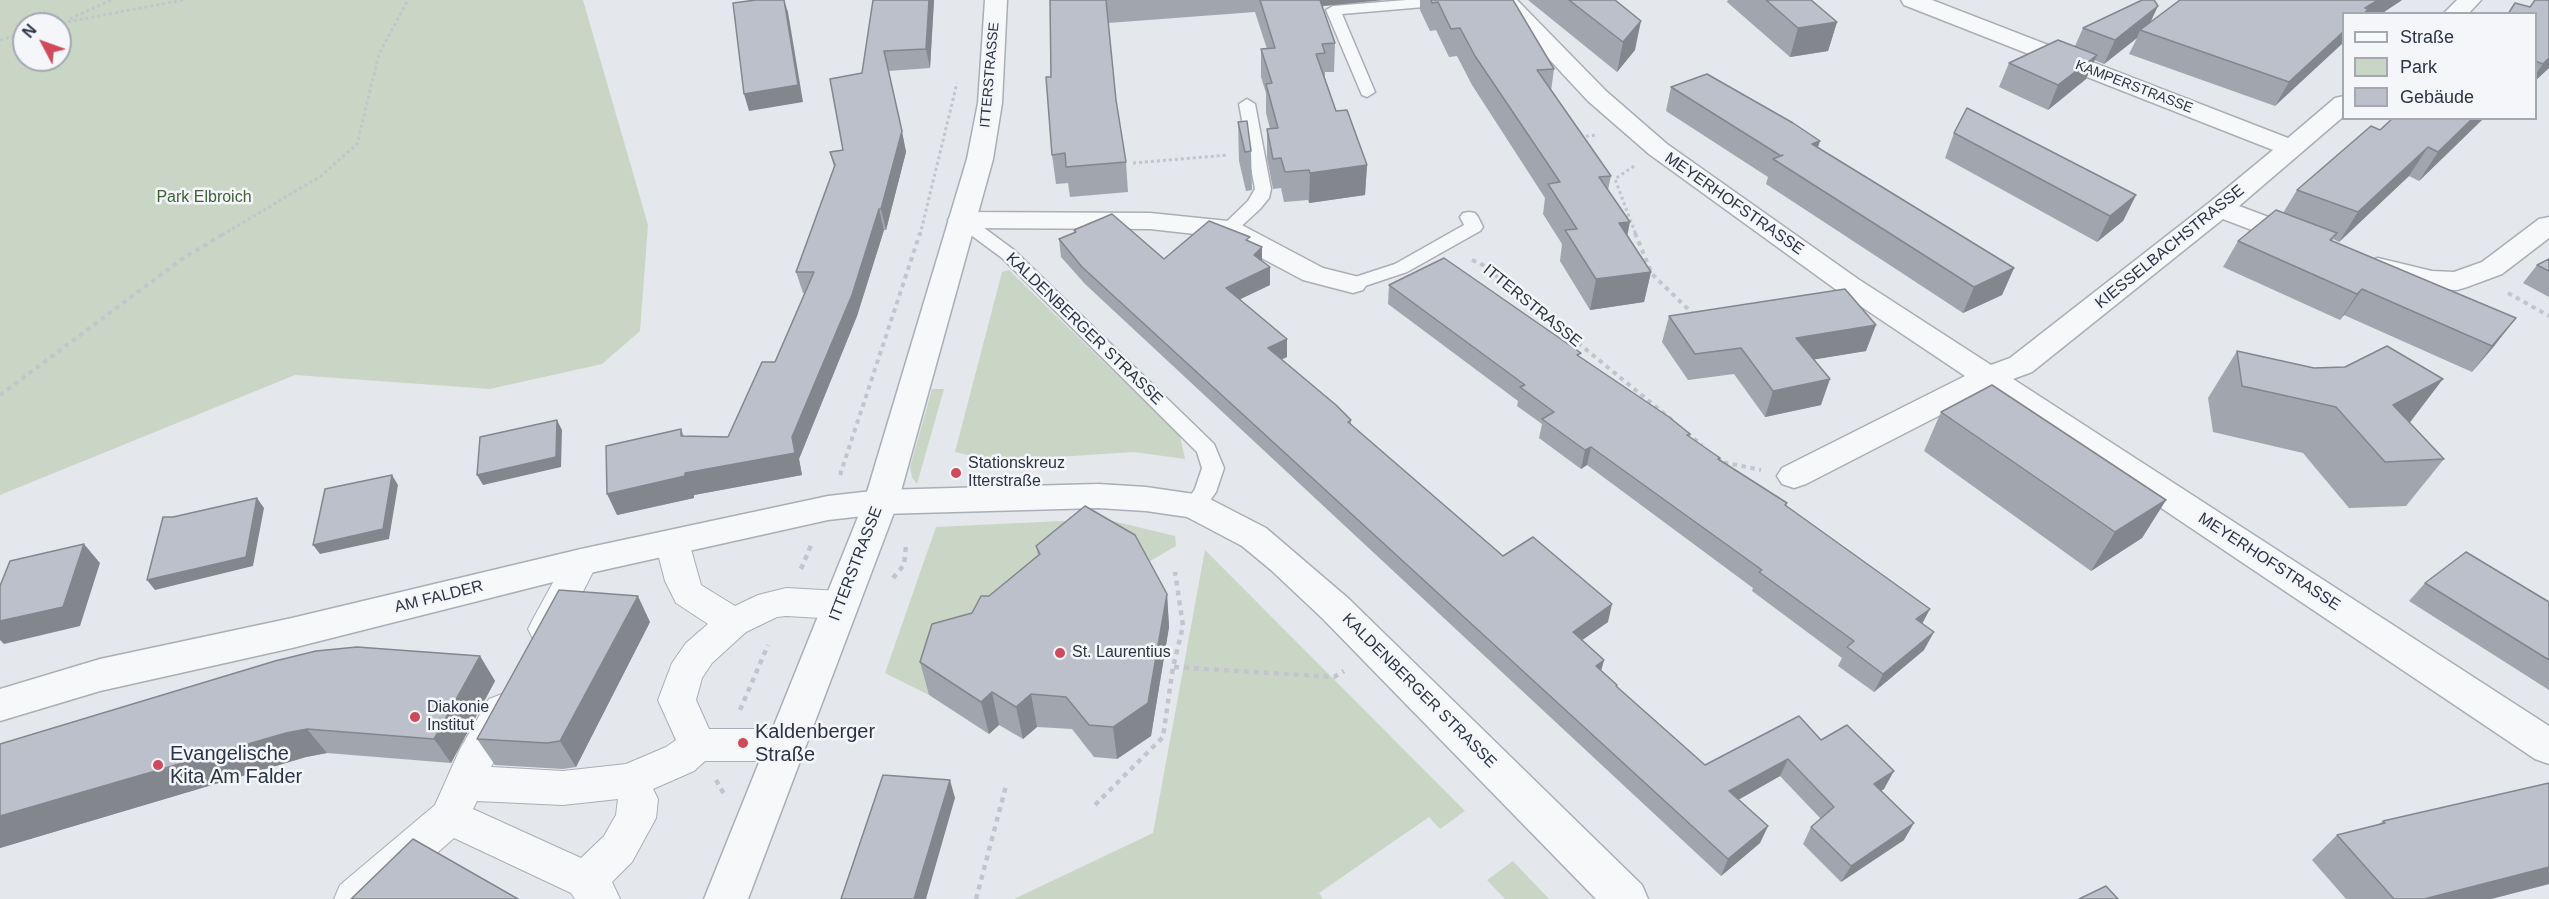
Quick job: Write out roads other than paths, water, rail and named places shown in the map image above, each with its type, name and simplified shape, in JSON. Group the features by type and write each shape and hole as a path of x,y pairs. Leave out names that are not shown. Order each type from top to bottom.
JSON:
{"street":[{"name":"ITTERSTRASSE","path":"726,899 880,502 980,159 990,103 996,0"},
{"name":"MEYERHOFSTRASSE","path":"1505,0 1597,96 1658,150 1848,285 2549,747"},
{"name":"KAMPERSTRASSE","path":"1912,0 2289,147"},
{"path":"2456,12 2470,0"},
{"name":"KIESSELBACHSTRASSE","path":"1989,377 2021,365 2220,208 2342,104"},
{"path":"2220,208 2341,255 2432,280 2457,281 2479,275 2492,268 2549,225"},
{"path":"962,220 1150,221 1228,229 1313,274 1353,284"},
{"path":"1794,476 1989,377"},
{"name":"KALDENBERGER STRASSE","path":"880,502 1098,496 1146,499 1194,507 1254,537 1284,561 1379,651 1626,899"},
{"name":"AM FALDER","path":"0,705 100,675 292,633 581,562 828,508 880,502"},
{"path":"672,542 682,581 688,594 734,622"},
{"path":"355,899 458,800 474,761 581,562"},
{"path":"711,745 677,700 685,673 699,654 734,622 771,605 786,602 840,605"},
{"path":"458,800 629,781 711,745 786,746"},
{"path":"458,800 593,889 636,818 638,799 629,781"}],"lane":[{"path":"1367,92 1333,10 1459,0"},
{"path":"1228,229 1260,198 1263,189 1247,104"},
{"path":"1353,284 1401,268 1474,227 1469,217"},
{"name":"KALDENBERGER STRASSE","path":"962,220 1008,254 1207,449 1213,468 1205,492 1194,507"}],"place":[{"name":"Stationskreuz Itterstraße","path":"956,473"},
{"name":"St. Laurentius","path":"1060,653"},
{"name":"Diakonie Institut","path":"415,717"},
{"name":"Kaldenberger Straße","path":"743,743"},
{"name":"Evangelische Kita Am Falder","path":"158,765"}],"park label":[{"name":"Park Elbroich","path":"204,198"}]}
